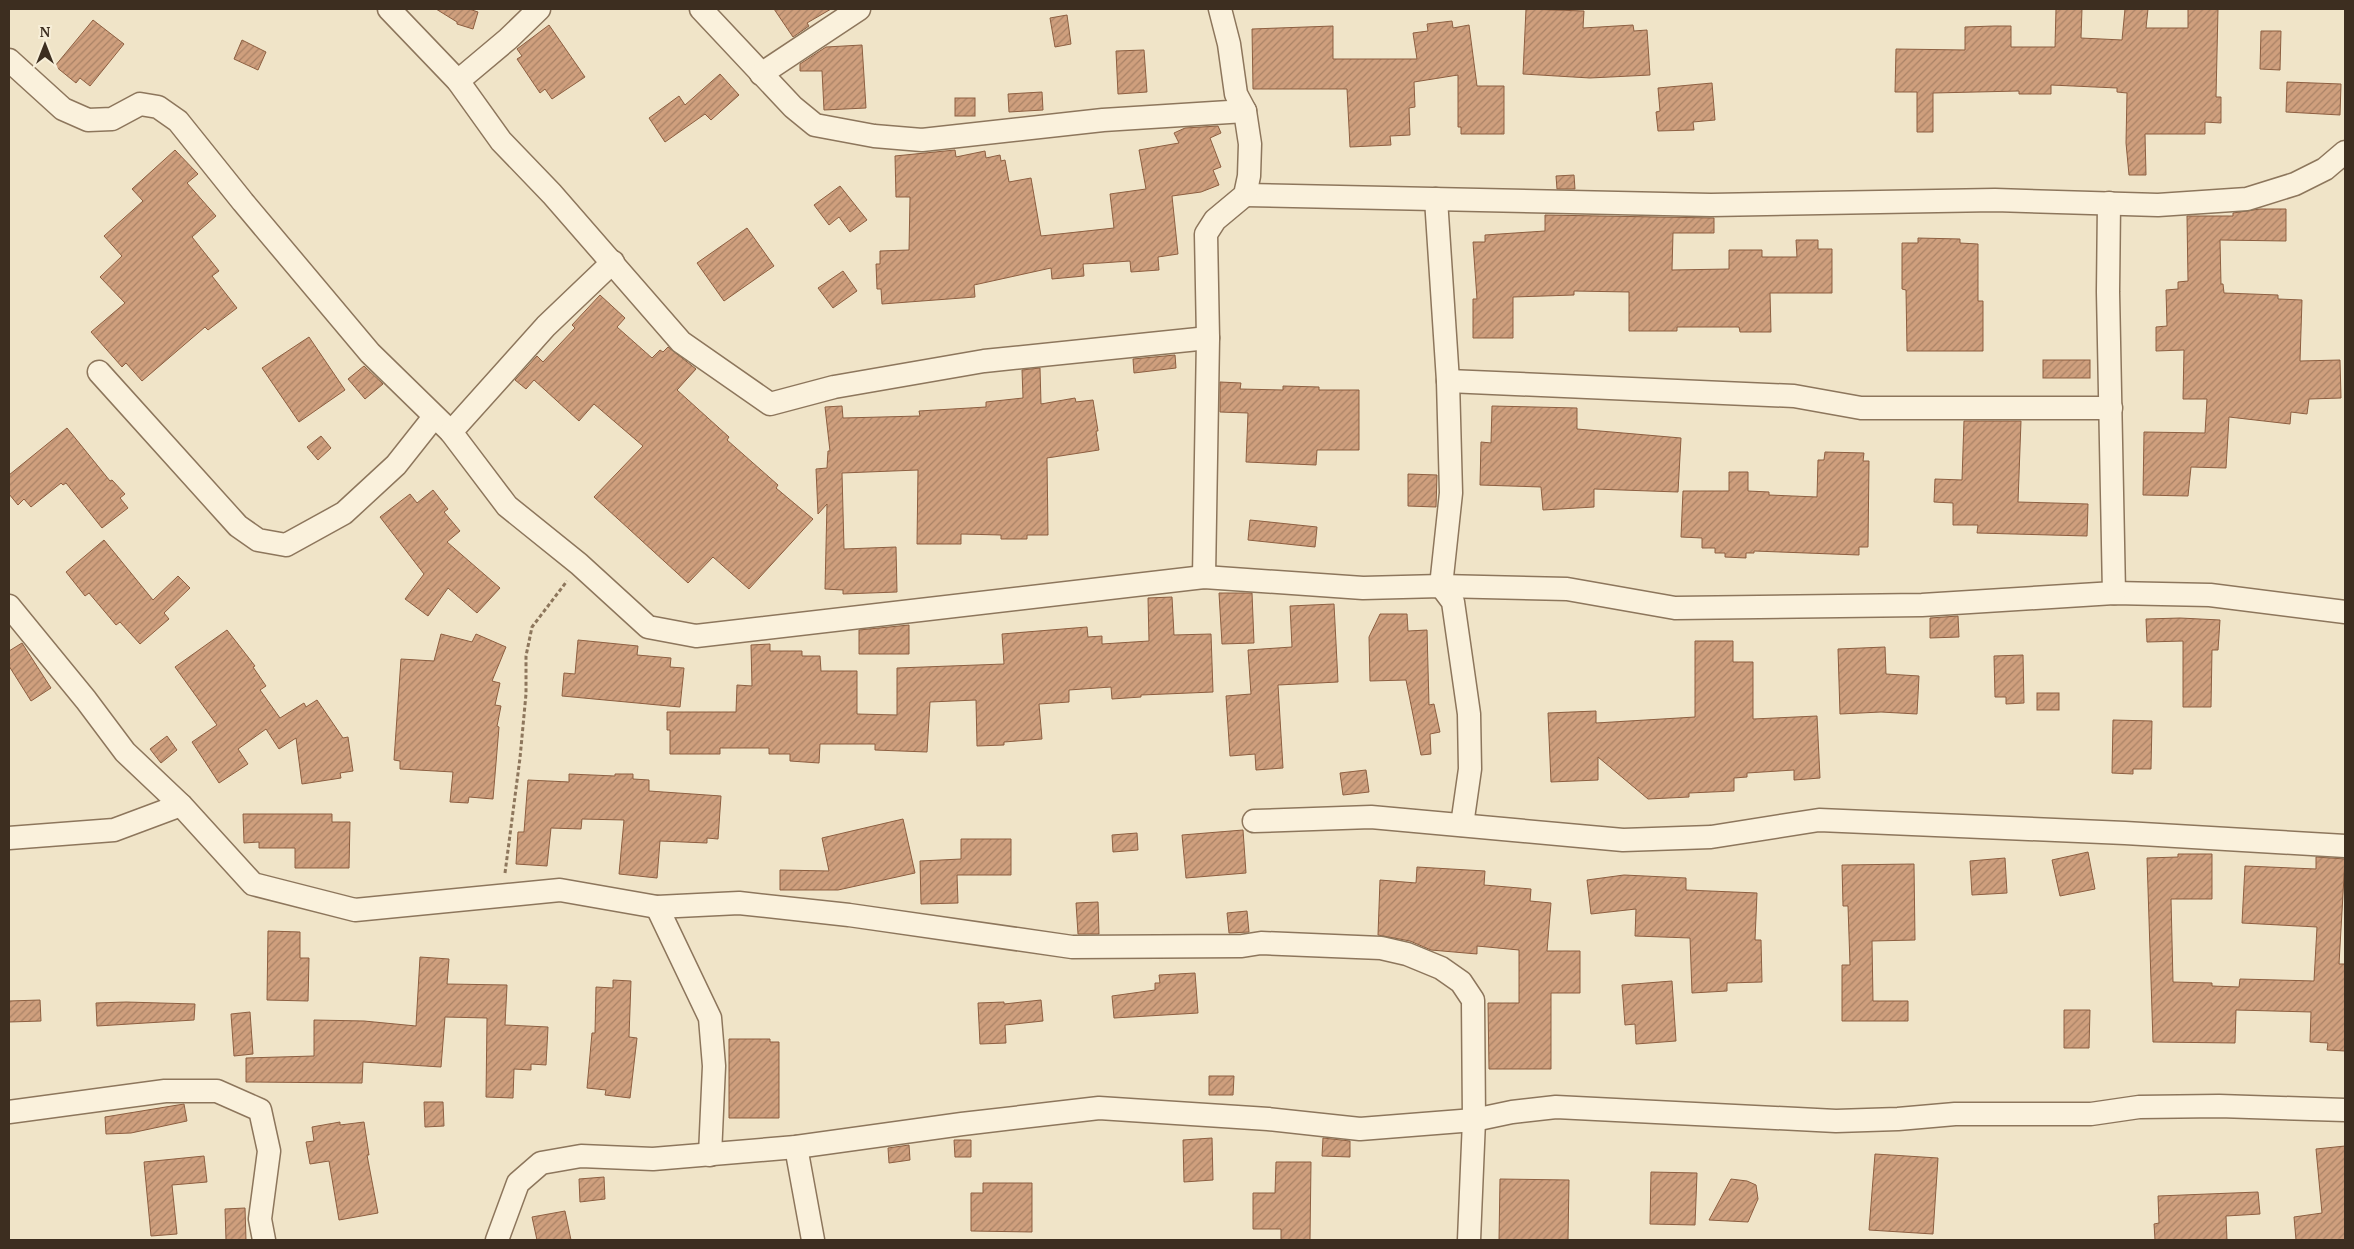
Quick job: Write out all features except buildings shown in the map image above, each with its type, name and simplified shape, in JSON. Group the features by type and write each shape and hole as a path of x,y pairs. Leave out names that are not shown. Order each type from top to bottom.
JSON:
{"street":[{"path":"389,9 458,81 501,141 613,262 681,342 770,404 834,386 984,361 1208,338"},
{"path":"458,81 508,39 539,9"},
{"path":"701,9 793,107 815,125 874,136 922,140 1103,120 1245,111"},
{"path":"761,74 859,9"},
{"path":"1204,577 1208,338 1206,234 1215,220 1245,195 1249,176 1250,144 1245,111 1236,94 1229,44 1220,9"},
{"path":"9,60 63,109 88,120 112,119 140,104 158,107 178,121 242,202 370,352 451,432 507,506 579,564 648,627 696,636 1204,577 1363,588 1441,586 1567,589 1675,608 1922,605 2114,593 2210,595 2345,612"},
{"path":"1245,195 1710,205 1995,200 2158,206 2247,199 2295,184 2325,168 2345,152"},
{"path":"1436,199 1448,381 1452,493 1441,586 1453,602 1468,714 1470,769 1462,825"},
{"path":"2109,203 2108,292 2114,593"},
{"path":"451,432 546,326 613,262"},
{"path":"98,372 238,526 258,540 286,545 344,513 396,465 434,417"},
{"path":"1448,381 1794,396 1862,408 2111,408"},
{"path":"9,606 86,700 125,752 181,804 253,884 355,910 560,890 656,907 739,903 849,915 1072,947 1242,946 1261,943 1381,948 1406,954 1441,968 1461,982 1473,1000 1474,1120 1469,1240"},
{"path":"9,838 114,830 181,804"},
{"path":"1254,821 1371,817 1623,840 1711,837 1819,820 2125,833 2345,846"},
{"path":"656,907 710,1018 714,1066 710,1155"},
{"path":"9,1112 164,1091 217,1091 260,1110 269,1151 260,1218 264,1240"},
{"path":"496,1240 518,1183 541,1163 581,1156 653,1159 796,1147 962,1124 1099,1108 1268,1119 1360,1129 1474,1120 1512,1112 1556,1107 1836,1121 1898,1119 1955,1114 2091,1114 2149,1107 2219,1106 2345,1110"},
{"path":"796,1147 813,1240"}],"path":[{"path":"502,896 520,758 526,694 526,656 532,627 579,564"}]}
